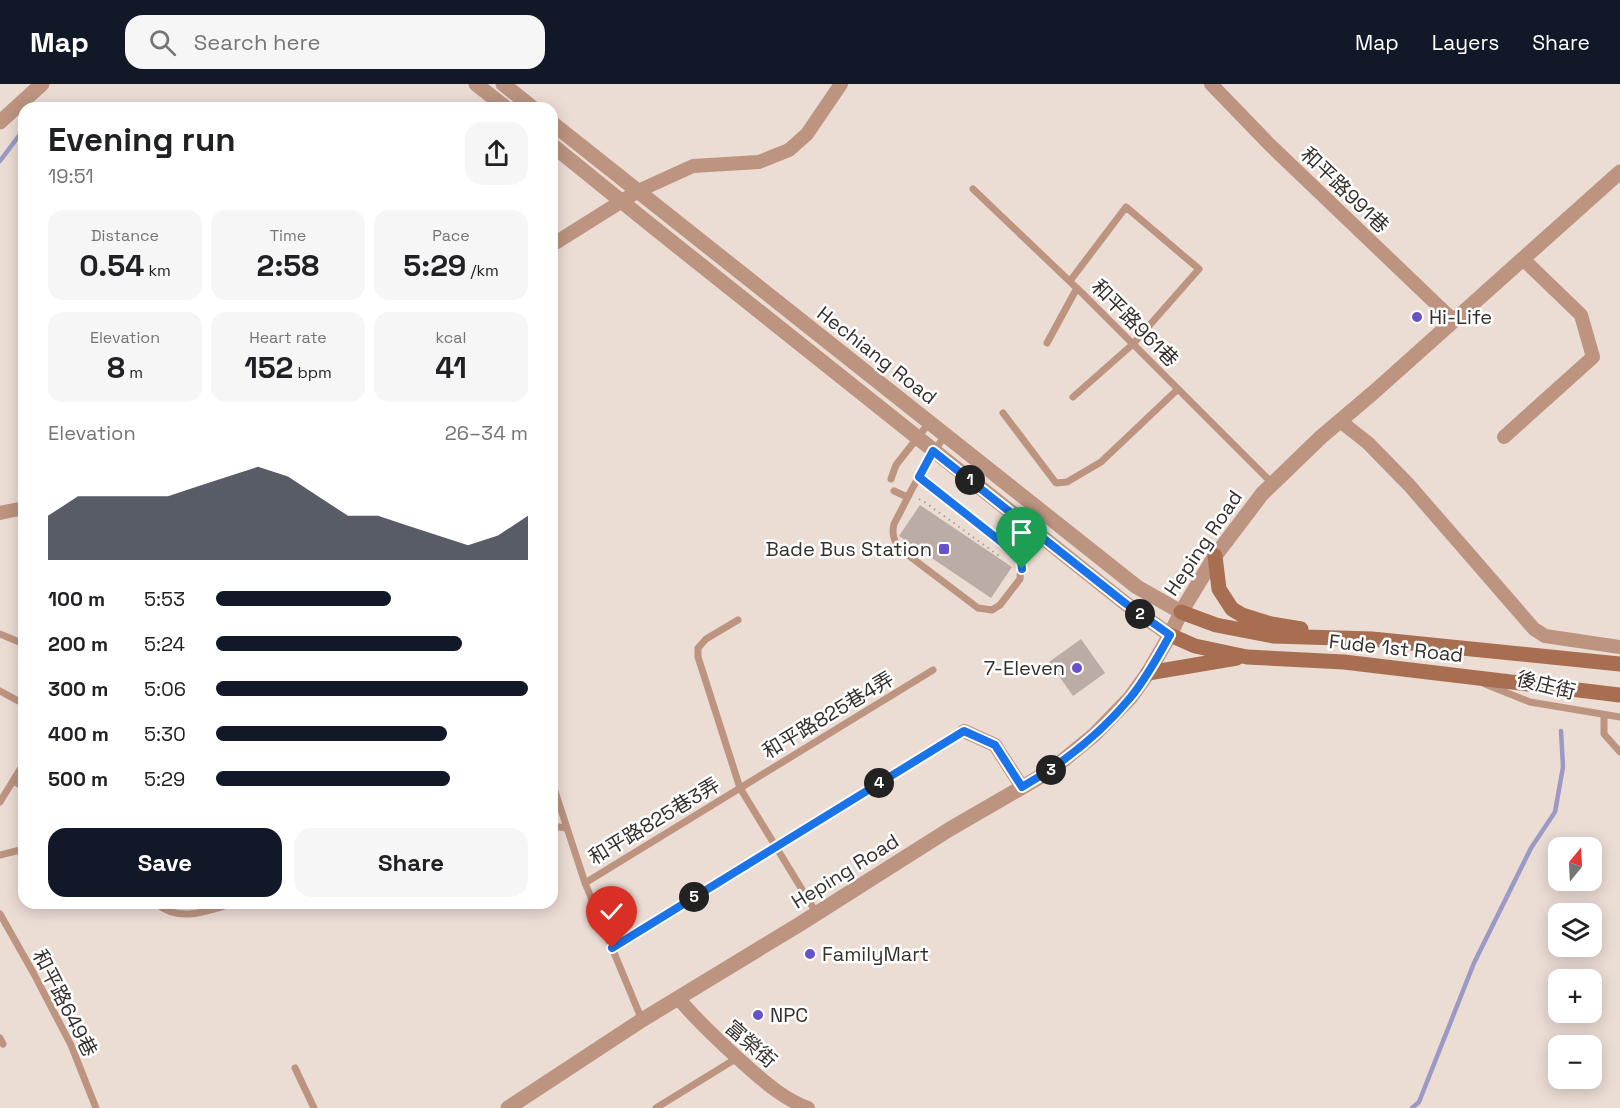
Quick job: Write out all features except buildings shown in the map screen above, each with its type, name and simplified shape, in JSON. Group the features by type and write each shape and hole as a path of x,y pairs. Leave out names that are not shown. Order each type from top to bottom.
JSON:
{"main road":[{"path":"1215,556 1219,589 1232,609 1242,615 1271,624 1372,639"},
{"name":"Fude 1st Road","path":"1181,612 1216,625 1273,636 1372,639 1620,664"},
{"name":"Fude 1st Road","path":"1170,635 1195,646 1247,657 1344,662 1620,695"},
{"path":"1148,673 1247,657"}],"street":[{"path":"22,102 42,84"},
{"path":"476,84 498,102"},
{"path":"503,84 526,102"},
{"path":"558,239 630,197 693,166 759,162 789,150 807,134 841,84"},
{"name":"和平路991巷","path":"1211,84 1269,144 1454,321"},
{"path":"0,122 18,106"},
{"name":"Hechiang Road","path":"558,129 630,197 917,438 1125,603 1170,635"},
{"name":"Hechiang Road","path":"558,149 630,197 946,435 1137,587 1181,612"},
{"name":"Heping Road","path":"508,1108 642,1020 817,914 950,829 1050,771 1094,735 1130,698 1148,673 1215,556 1272,483 1620,172"},
{"path":"1504,436 1593,357 1581,315 1522,258"},
{"path":"1340,421 1368,443 1409,485 1534,629 1545,636 1620,647"},
{"path":"0,513 18,509"},
{"path":"964,731 995,745 1022,787"},
{"name":"富榮街","path":"678,998 704,1028 788,1105 808,1108"}],"lane":[{"name":"和平路961巷","path":"973,189 1077,288 1272,483"},
{"path":"1070,282 1126,207 1199,269 1133,344 1073,397"},
{"path":"1047,343 1077,288"},
{"path":"1003,413 1056,483 1067,482 1101,462 1178,389"},
{"path":"891,479 896,465 929,423"},
{"path":"919,477 1018,555 1021,561 1020,579 1000,605 993,610 978,608 894,541 892,531 909,495 933,451 946,435"},
{"path":"894,490 905,496 909,495"},
{"path":"738,620 706,639 698,648 698,657 740,788 817,914"},
{"path":"0,634 18,642"},
{"name":"和平路825巷4弄","path":"740,788 933,670"},
{"name":"後庄街","path":"1466,676 1530,702 1620,717"},
{"path":"0,691 18,701"},
{"path":"1604,715 1604,734 1620,752"},
{"path":"612,948 964,731"},
{"path":"0,802 18,773"},
{"path":"13,781 18,784"},
{"name":"和平路825巷3弄","path":"585,883 740,788"},
{"path":"558,802 585,883 642,1020"},
{"path":"558,827 566,828"},
{"path":"0,855 18,850"},
{"path":"166,909 176,915 197,914 214,909"},
{"name":"和平路649巷","path":"0,914 71,1045 96,1108"},
{"path":"656,1108 737,1058"},
{"path":"295,1068 314,1108"}],"waterway":[{"path":"0,161 18,137"},
{"path":"1412,1108 1419,1102 1474,963 1531,848 1555,812 1563,767 1561,731"}],"place":[{"name":"Hi-Life","path":"1417,317"},
{"name":"Bade Bus Station","path":"944,549"},
{"name":"7-Eleven","path":"1077,668"},
{"name":"FamilyMart","path":"810,954"},
{"name":"NPC","path":"758,1015"}],"route":[{"path":"612,948 964,731 995,745 1022,787 1050,771 1094,735 1130,698 1170,635 1125,603 933,451 919,477 1018,555 1022,569"}]}
